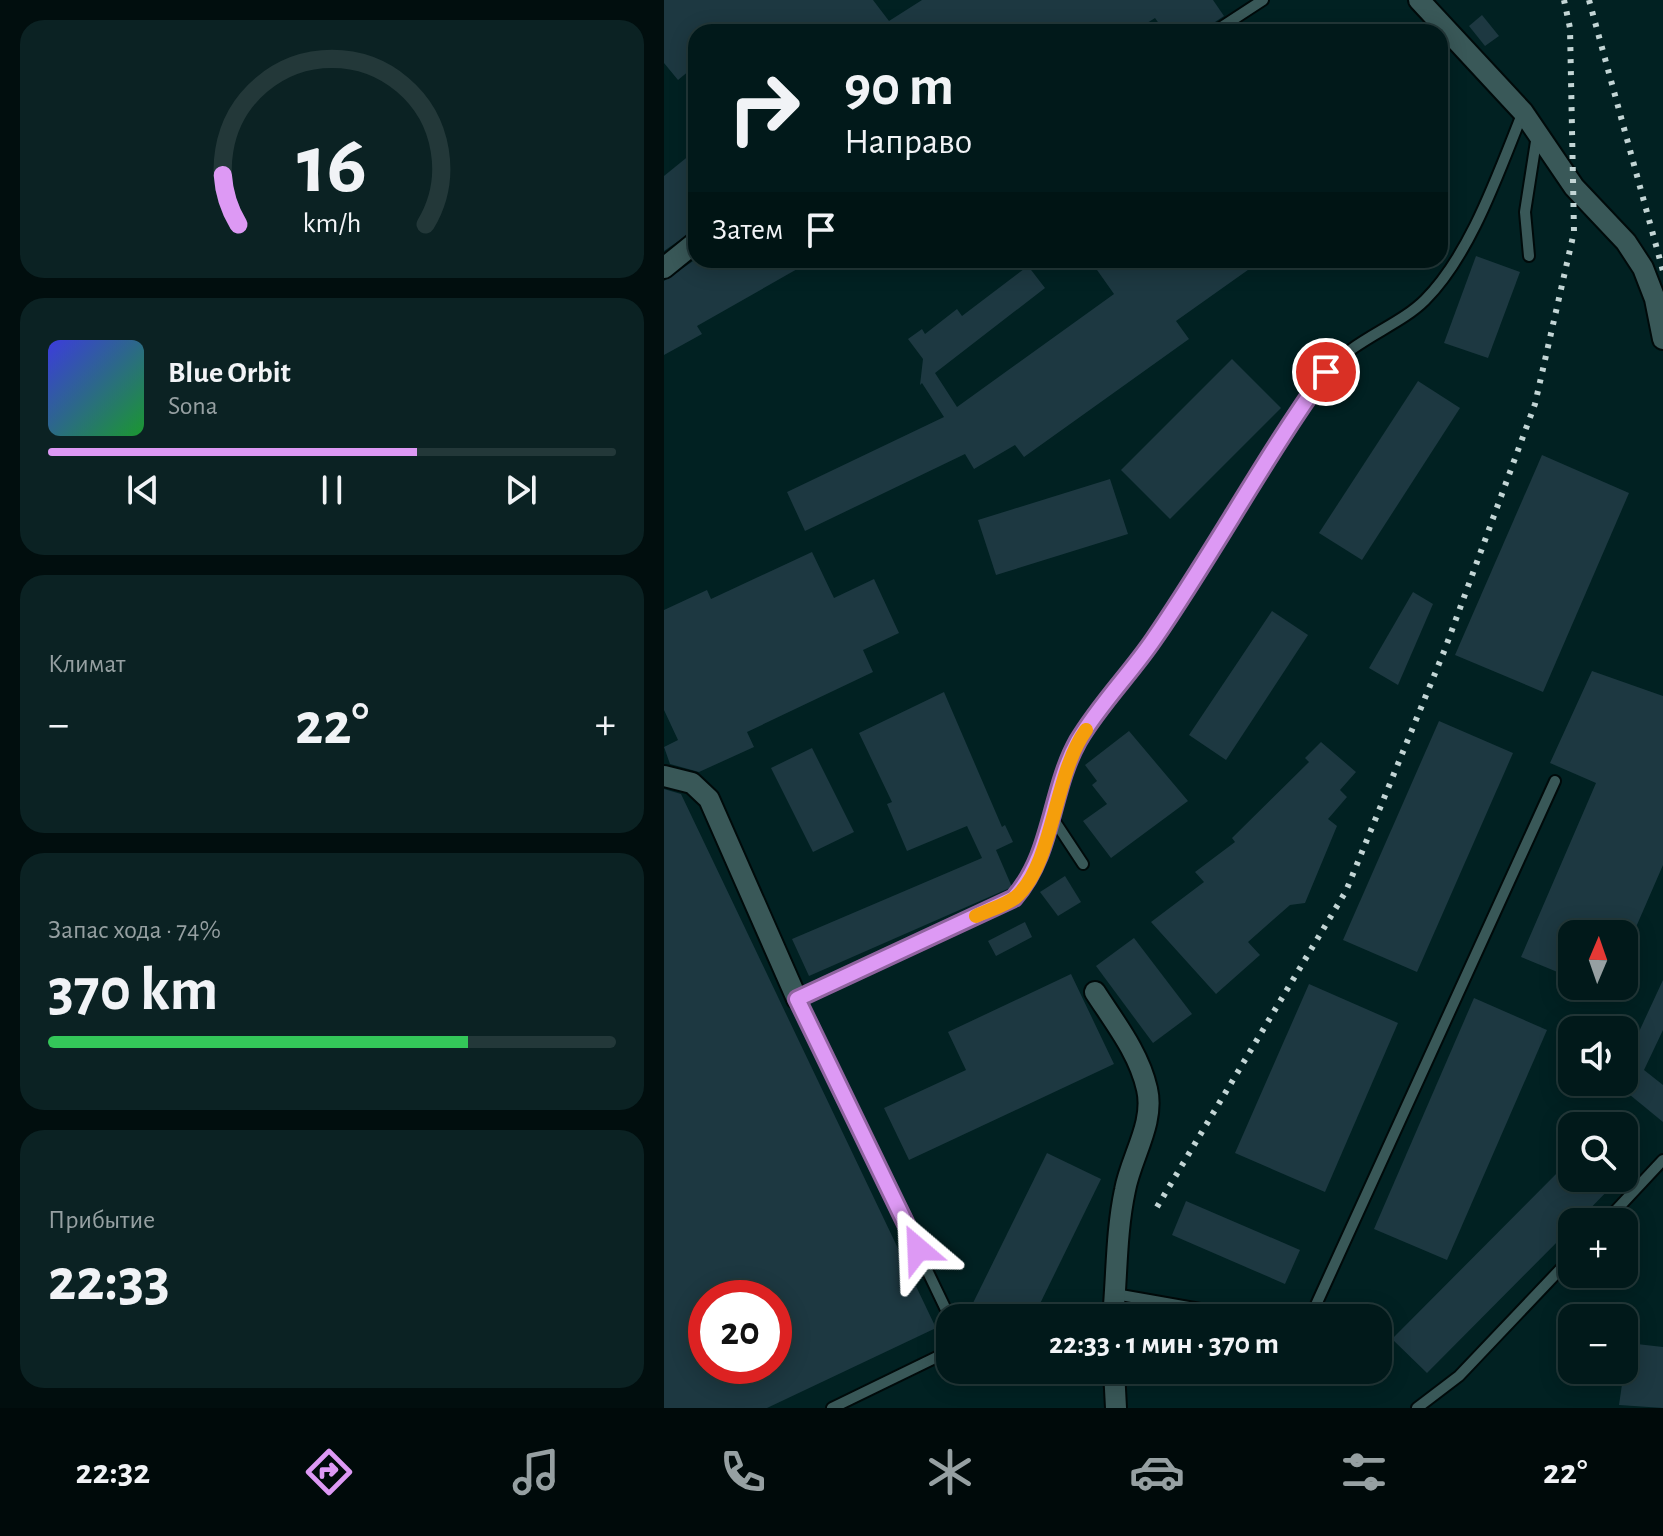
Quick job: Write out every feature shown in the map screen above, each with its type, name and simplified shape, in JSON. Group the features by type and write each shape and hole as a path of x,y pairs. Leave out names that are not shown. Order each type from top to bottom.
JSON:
{"street":[{"path":"1419,0 1441,24"},
{"path":"1448,31 1523,112 1574,187 1626,242 1643,268 1655,299 1663,339"},
{"path":"664,268 688,248"},
{"path":"664,776 692,783 709,799 797,999"},
{"path":"1095,992 1141,1067 1148,1093 1148,1117 1125,1186 1117,1239 1114,1304"},
{"path":"1115,1384 1116,1408"}],"lane":[{"path":"1226,24 1263,0"},
{"path":"943,1304 797,999 1014,898 1026,885 1079,739 1155,638 1274,445 1326,372 1366,337 1425,301 1456,257 1489,195 1523,112"},
{"path":"1529,256 1525,212 1537,133"},
{"path":"1316,1304 1555,781"},
{"path":"1052,817 1083,864"},
{"path":"1618,1208 1663,1160"},
{"path":"1417,1408 1459,1376 1558,1272"},
{"path":"1115,1294 1172,1304"},
{"path":"832,1408 936,1357"}],"building":[{"path":"664,0 873,0 889,21 922,0 1213,0 1224,16 1212,24 1159,24 1155,18 1146,24 688,24 688,72 678,80 664,63"},
{"path":"1482,15 1499,36 1485,46 1469,26"},
{"path":"688,156 688,234 664,251 664,176"},
{"path":"1476,256 1520,272 1488,358 1444,343"},
{"path":"688,264 688,268 799,268 697,326 702,334 664,355 664,281"},
{"path":"1025,268 1030,268 1045,288 935,373 957,407 1114,294 1096,268 1251,268 1176,321 1189,339 1024,457 1015,445 974,469 965,454 805,531 787,492 944,417 922,383 920,385 923,359 908,339 922,329 925,334 957,309 962,316"},
{"path":"1232,359 1281,408 1170,519 1121,470"},
{"path":"1418,381 1460,408 1362,560 1319,533"},
{"path":"1542,455 1629,493 1543,692 1455,655"},
{"path":"1110,479 1128,534 996,575 978,520"},
{"path":"812,552 834,598 874,579 899,633 863,650 873,672 747,732 754,747 699,772 670,764 664,747 678,740 664,710 664,610 707,590 711,599"},
{"path":"1413,592 1433,604 1398,685 1369,668"},
{"path":"1272,611 1308,635 1226,760 1189,735"},
{"path":"1592,671 1663,696 1663,865 1638,922 1638,920 1558,920 1558,972 1521,957 1596,783 1550,763"},
{"path":"944,692 1002,827 1005,825 1013,842 996,850 1012,887 809,976 792,939 982,858 967,826 907,851 887,804 892,802 859,733"},
{"path":"1439,721 1513,753 1417,972 1343,940"},
{"path":"1129,731 1188,801 1111,858 1083,821 1107,804 1092,785 1097,781 1085,765"},
{"path":"1321,742 1356,772 1340,790 1347,797 1328,819 1337,826 1305,903 1290,905 1248,942 1260,955 1216,994 1151,922 1204,882 1195,872 1235,842 1232,838 1309,762 1305,758"},
{"path":"812,748 854,832 813,852 771,768"},
{"path":"664,789 681,794 936,1328 767,1408 664,1408"},
{"path":"1065,876 1081,902 1058,916 1040,892"},
{"path":"1025,922 1032,937 996,956 988,941"},
{"path":"1134,938 1192,1014 1153,1043 1096,966"},
{"path":"1071,974 1114,1064 909,1160 884,1108 966,1070 948,1032"},
{"path":"1663,980 1663,1030 1644,1070 1663,1085 1663,1122 1631,1096 1638,1096 1638,1034"},
{"path":"1309,984 1398,1023 1325,1192 1235,1153"},
{"path":"1474,998 1547,1030 1447,1260 1374,1229"},
{"path":"1047,1153 1101,1179 1040,1304 973,1303"},
{"path":"1558,1172 1558,1192 1606,1192 1591,1208 1558,1208 1558,1241 1427,1373 1392,1339"},
{"path":"1186,1201 1300,1250 1285,1284 1172,1235"},
{"path":"1638,1344 1663,1347 1663,1408 1619,1405 1622,1384 1638,1384"}],"railway":[{"path":"1157,1207 1346,891 1445,649 1535,404 1574,232 1570,28 1564,0"},
{"path":"1589,0 1663,271"}],"slow traffic":[{"path":"976,916 1014,898 1026,885 1045,841 1070,758 1086,730"}],"route":[{"path":"918,1249 797,999 1014,898 1026,885 1045,841 1070,758 1079,739 1155,638 1274,445 1326,372"}]}
